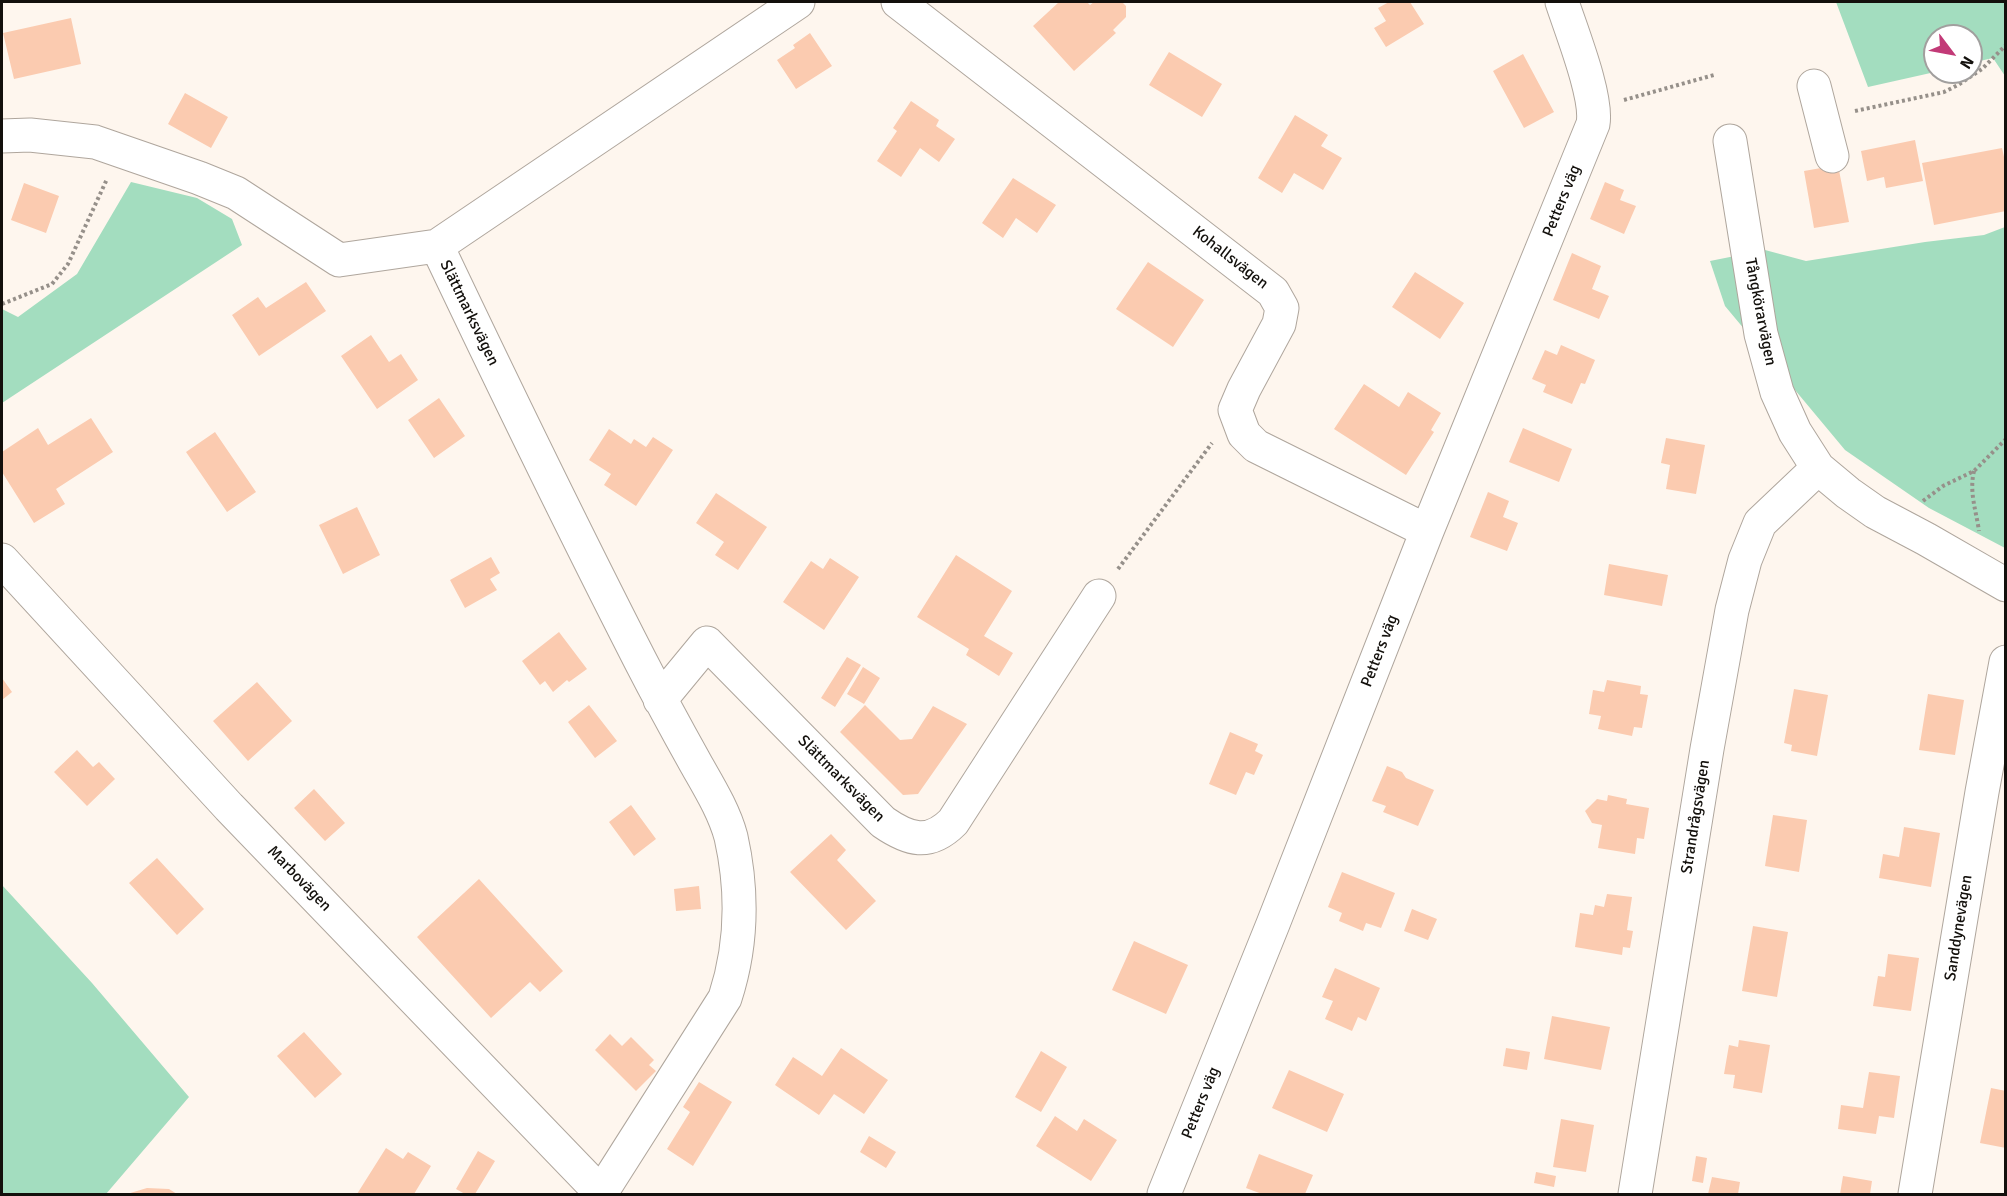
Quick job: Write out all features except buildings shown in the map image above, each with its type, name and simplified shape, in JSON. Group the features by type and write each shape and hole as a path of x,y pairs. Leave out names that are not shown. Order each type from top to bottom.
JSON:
{"street":[{"path":"437,246 798,2"},
{"name":"Kohallsvägen","path":"898,2 1273,292 1282,308 1279,324 1235,410"},
{"path":"1562,2 1594,108"},
{"path":"1814,86 1832,156"},
{"name":"Petters väg","path":"1164,1194 1273,924 1426,531 1593,124 1594,108"},
{"name":"Slättmarksvägen","path":"2,136 30,135 95,142 200,178 236,193 339,260 437,246 563,510 660,700 718,804 730,835 735,861 740,910 732,976 725,998 602,1194"},
{"name":"Tångkörarvägen","path":"1730,141 1761,334 1778,392 1795,432 1818,468 1848,493 1875,512 1995,579"},
{"path":"1235,410 1244,434 1256,446 1426,531"},
{"name":"Strandrågsvägen","path":"1635,1194 1707,749 1732,610 1745,560 1760,524 1818,468"},
{"name":"Marbovägen","path":"2,560 229,807 602,1194"},
{"name":"Slättmarksvägen","path":"660,700 707,642 883,822 902,835 928,837 942,833 953,822 1099,596"},
{"name":"Sanddynevägen","path":"1915,1194 1980,803 2006,662"}],"path":[{"path":"1822,118 1944,92 1982,69 2006,45"},
{"path":"1594,108 1714,75"},
{"path":"2,304 52,284 68,264 120,151"},
{"path":"1099,596 1235,410"},
{"path":"1898,524 1932,494 1974,471 2006,439"},
{"path":"1974,471 1971,485 1972,498 1995,579"}],"green space":[{"path":"1836,2 2005,2 2005,76 1993,58 1983,60 1983,24 1923,24 1923,75 1868,87"},
{"path":"131,182 197,198 232,219 242,245 2,403 2,309 18,317 77,274"},
{"path":"2005,227 2005,548 1929,508 1845,450 1725,306 1710,261 1765,250 1806,261 1984,235"},
{"path":"2,885 92,983 189,1097 106,1194 2,1194"}]}
